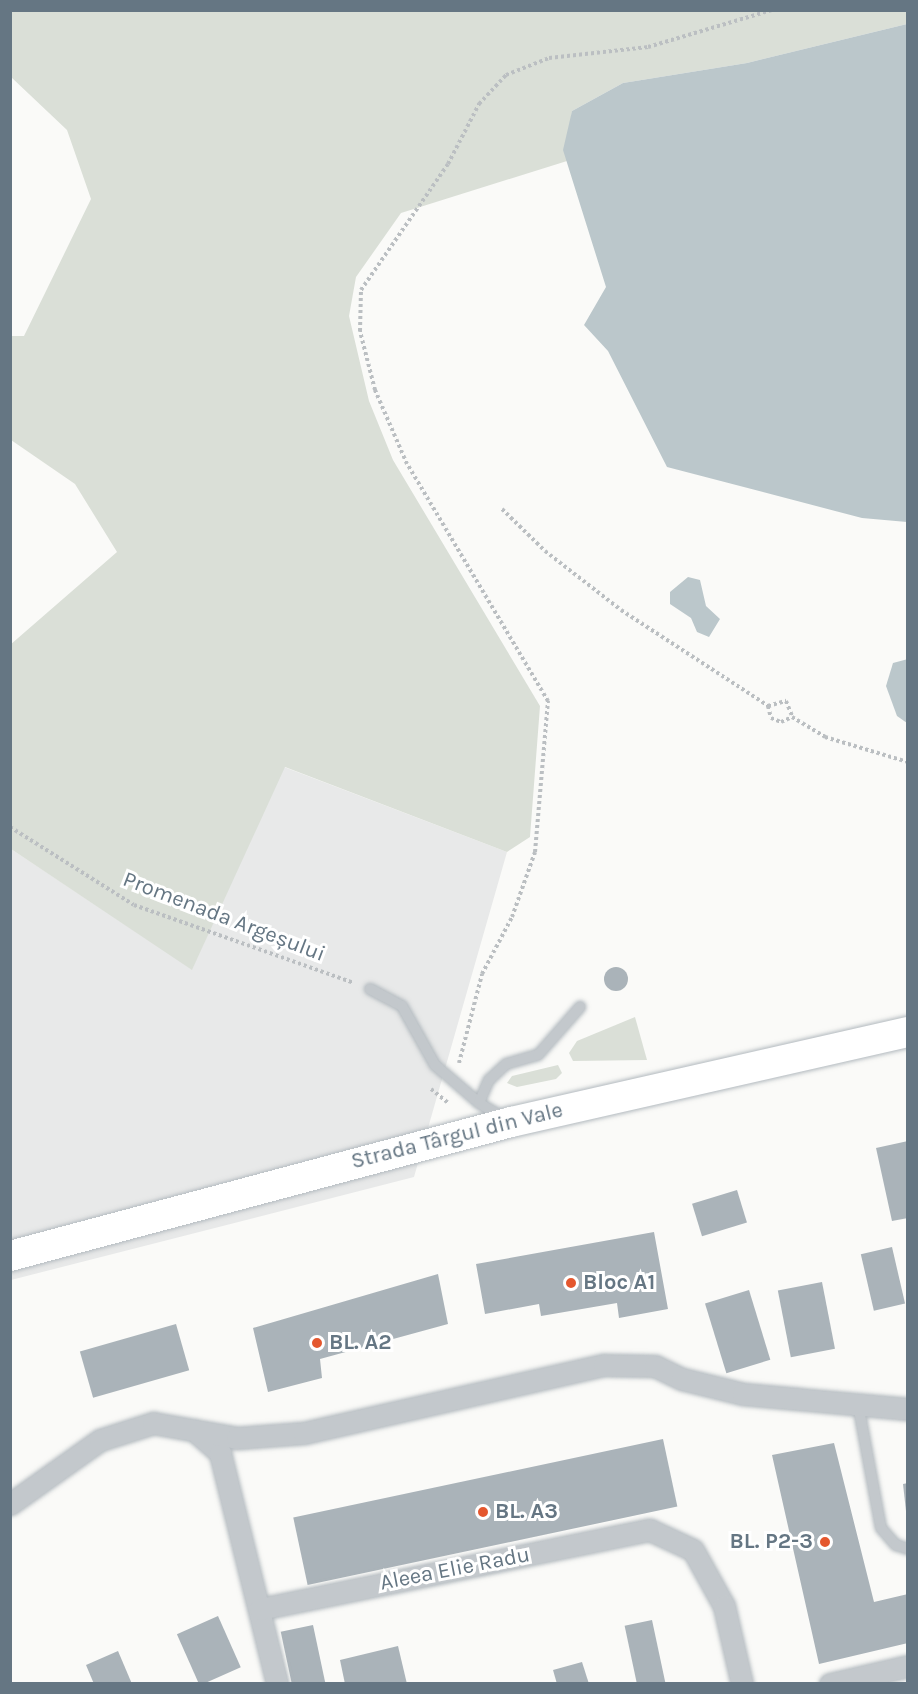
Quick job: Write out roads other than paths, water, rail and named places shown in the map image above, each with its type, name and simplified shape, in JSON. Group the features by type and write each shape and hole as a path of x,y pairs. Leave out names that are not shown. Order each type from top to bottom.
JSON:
{"street":[{"name":"Strada Târgul din Vale","path":"10,1256 501,1116 908,1032"},
{"path":"10,1504 100,1440 153,1424 237,1438 304,1433 630,1364 655,1366 719,1390 908,1409"},
{"path":"194,1430 220,1454 278,1683"},
{"name":"Aleea Elie Radu","path":"260,1608 651,1530 693,1550 724,1606 742,1683"},
{"path":"830,1683 908,1666"}],"lane":[{"path":"370,988 402,1006 435,1065 478,1103 501,1116"},
{"path":"478,1103 498,1072 538,1055 580,1007"},
{"path":"858,1404 881,1528 908,1549"}],"place":[{"name":"Bloc A1","path":"571,1283"},
{"name":"BL. A2","path":"317,1343"},
{"name":"BL. A3","path":"483,1512"},
{"name":"BL. P2-3","path":"825,1542"}]}
